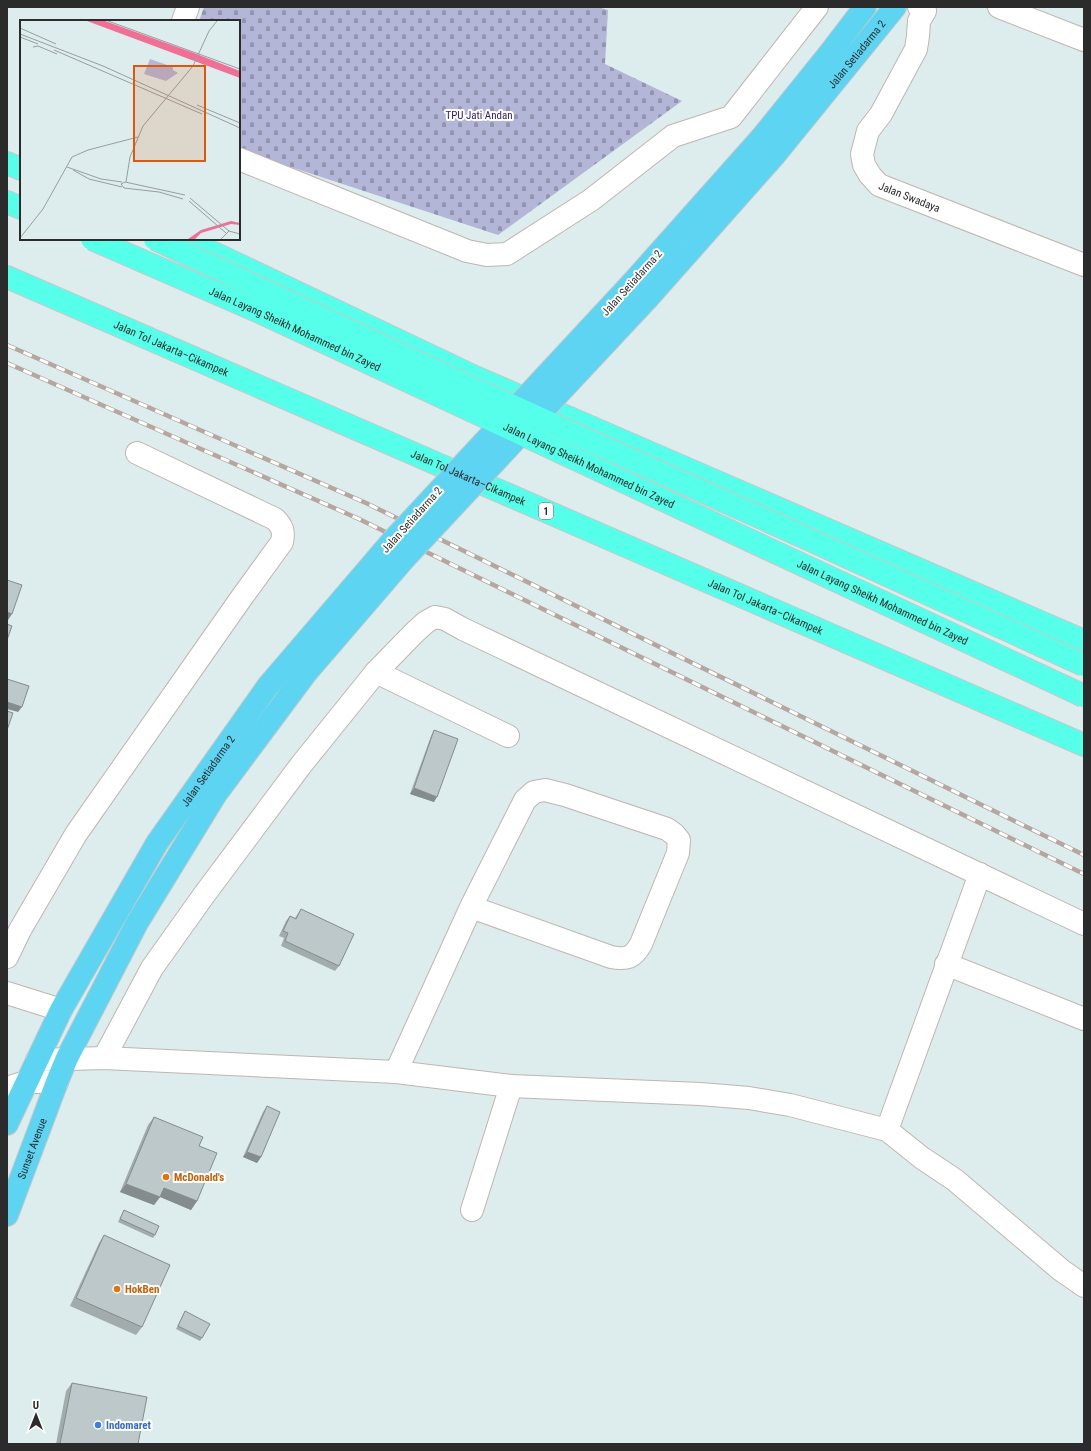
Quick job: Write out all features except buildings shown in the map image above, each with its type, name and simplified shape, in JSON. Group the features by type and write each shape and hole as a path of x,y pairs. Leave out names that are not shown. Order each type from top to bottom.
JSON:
{"highway":[{"path":"7,163 20,169"},
{"path":"7,175 20,181"},
{"path":"7,202 20,208"},
{"name":"Jalan Layang Sheikh Mohammed bin Zayed","path":"94,240 262,312 1084,696"},
{"name":"Jalan Layang Sheikh Mohammed bin Zayed","path":"157,240 457,381 1084,665"},
{"path":"183,240 475,377 1084,641"},
{"name":"Jalan Tol Jakarta–Cikampek","path":"7,277 1084,745"}],"main road":[{"name":"Jalan Setiadarma 2","path":"57,1082 67,1058 137,923 216,794 306,672 399,549 762,137 865,7"},
{"name":"Jalan Setiadarma 2","path":"16,1085 37,1060 62,1010 162,837 268,686 399,549 648,298 774,156 895,7"},
{"name":"Sunset Avenue","path":"7,1216 57,1082"},
{"path":"7,1124 16,1085"}],"street":[{"path":"183,20 188,7"},
{"path":"240,159 467,251 487,255 507,254 591,200 673,136 731,117 817,7"},
{"path":"999,7 1084,40"},
{"name":"Jalan Swadaya","path":"928,8 919,22 916,49 881,114 868,131 862,154 864,165 870,175 879,185 1084,265"},
{"path":"7,957 20,930 76,834 242,596 282,542 284,533 281,525 275,519 137,453"},
{"path":"104,1058 152,968 300,765 376,672 426,622 436,617 445,619 470,633 1084,924"},
{"path":"376,672 508,736"},
{"path":"396,1072 471,907 525,800 534,792 546,790 564,795 667,829 679,840 678,853 644,937 636,952 631,956 621,959 611,956 471,907"},
{"path":"887,1130 946,964 980,874"},
{"path":"946,964 1084,1020"},
{"path":"7,993 62,1010"},
{"path":"37,1060 104,1058 396,1072 511,1086 700,1094 749,1098 826,1113 887,1130 922,1158 955,1180 1061,1270 1084,1286"},
{"path":"16,1085 57,1082"},
{"path":"472,1210 511,1086"}],"green space":[{"name":"TPU Jati Andan","path":"204,7 598,7 608,10 605,64 682,101 498,235 240,150 240,20 199,20"}],"railway":[{"path":"7,345 366,503 1084,855"},
{"path":"7,363 359,519 1084,874"}],"place":[{"name":"McDonald's","path":"166,1177"},
{"name":"HokBen","path":"117,1289"},
{"name":"Indomaret","path":"98,1425"}]}
